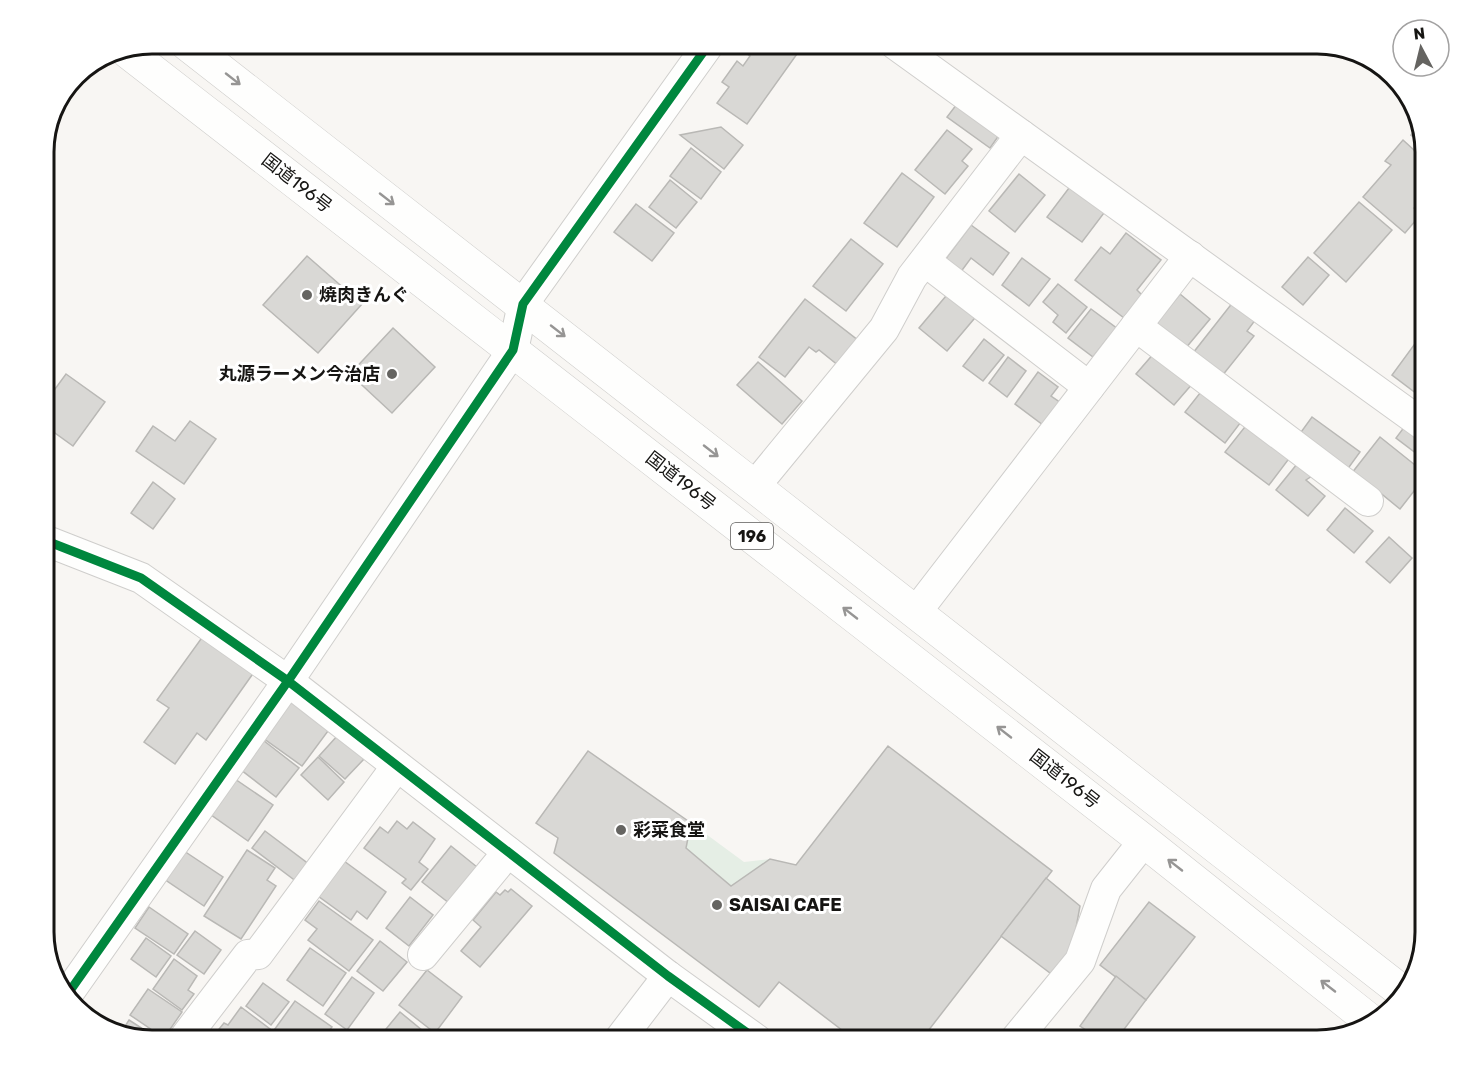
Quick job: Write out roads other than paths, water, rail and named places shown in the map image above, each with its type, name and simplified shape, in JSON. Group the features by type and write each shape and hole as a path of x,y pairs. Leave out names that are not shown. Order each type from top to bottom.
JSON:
{"highway":[{"name":"196","path":"200,54 1397,988"},
{"name":"国道196号","path":"133,56 1144,841 1366,1017"}],"street":[{"path":"71,989 288,681 513,351 523,304 702,54"},
{"path":"909,54 1415,419"},
{"path":"755,486 884,329 912,277 1021,135"},
{"path":"916,612 1190,256"},
{"path":"925,261 1089,387"},
{"path":"1136,326 1368,501"},
{"path":"54,544 141,578 288,681 668,976 743,1030"},
{"path":"191,1030 248,955 258,954 397,766"},
{"path":"1024,1030 1080,961 1106,889 1144,841"},
{"path":"423,955 508,852"},
{"path":"626,1030 668,976"}],"place":[{"name":"焼肉きんぐ","path":"307,295"},
{"name":"丸源ラーメン今治店","path":"392,374"},
{"name":"彩菜食堂","path":"621,830"},
{"name":"SAISAI CAFE","path":"717,905"}]}
